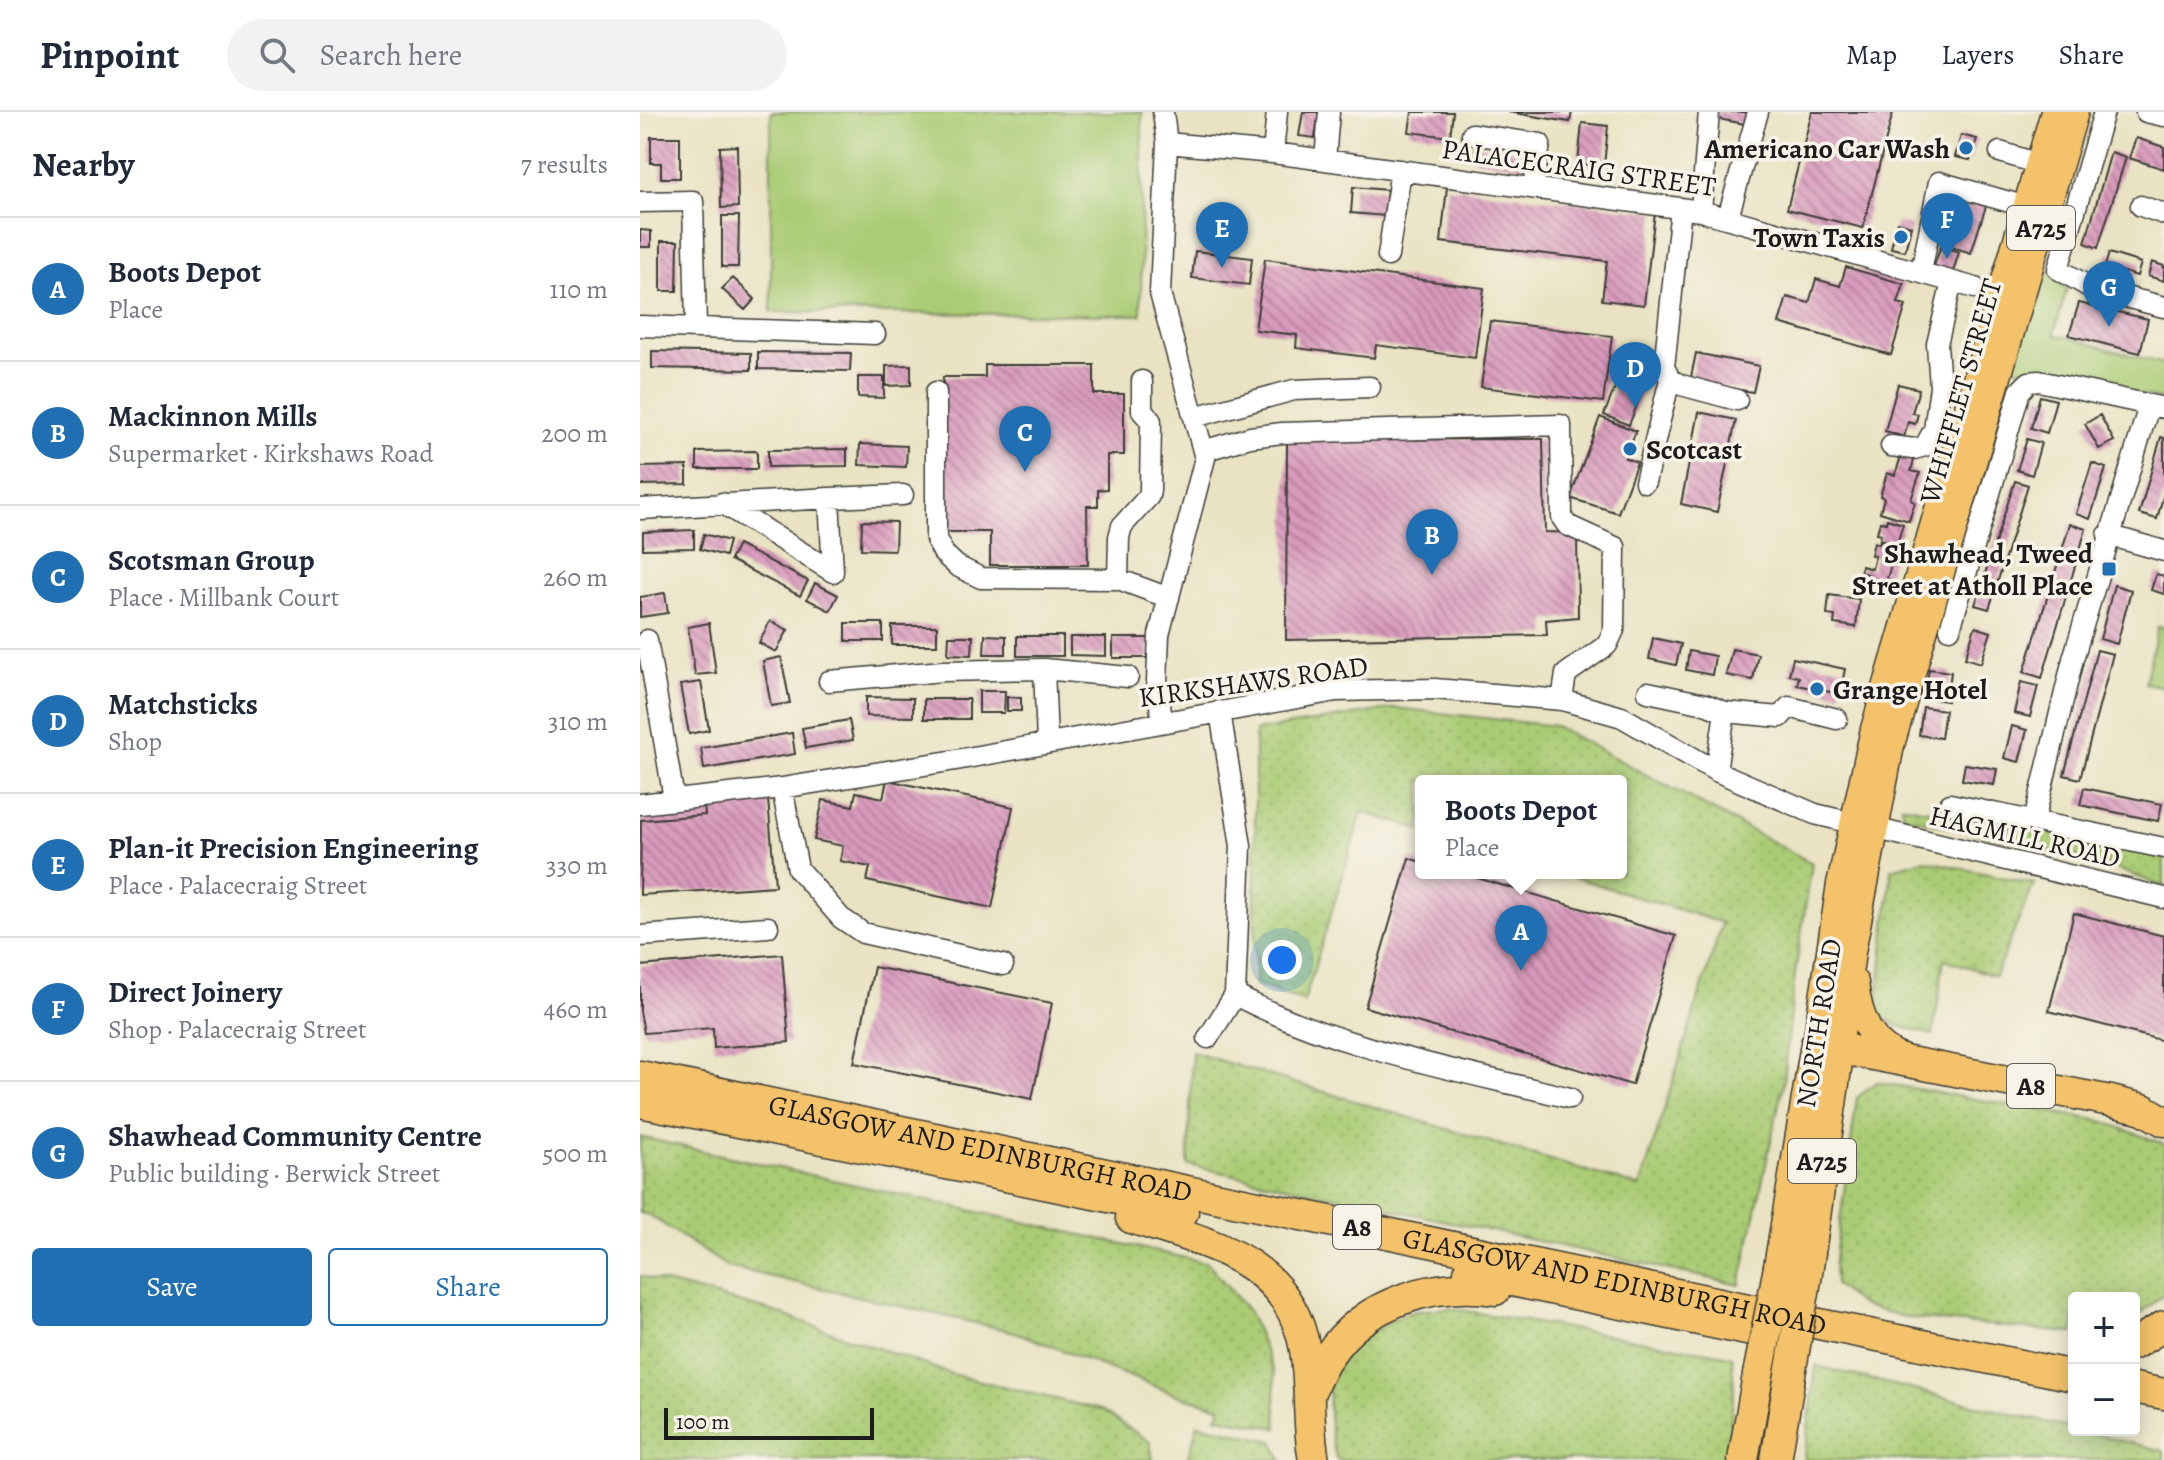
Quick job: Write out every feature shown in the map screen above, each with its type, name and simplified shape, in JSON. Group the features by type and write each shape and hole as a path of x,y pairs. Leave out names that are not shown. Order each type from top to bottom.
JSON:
{"highway":[{"name":"A8","path":"1827,1046 2143,1109 2164,1121"},
{"name":"NORTH ROAD","path":"1743,1460 1758,1375 1793,1270 1829,1111 1827,1046"},
{"name":"NORTH ROAD","path":"1776,1460 1789,1381 1793,1270 1827,1046"},
{"path":"1829,1111 1846,1086 1869,1072 1919,1065"},
{"name":"GLASGOW AND EDINBURGH ROAD","path":"640,1076 2068,1375"},
{"name":"GLASGOW AND EDINBURGH ROAD","path":"640,1102 2068,1395"},
{"name":"A8","path":"985,1171 1210,1244 1256,1267 1284,1295 1298,1325 1305,1349 1314,1460"},
{"name":"A8","path":"1309,1394 1329,1354 1361,1320 1399,1299 1431,1291 1480,1288 1659,1313"},
{"name":"A8","path":"1824,1325 2068,1352"},
{"path":"2140,1340 2164,1326"},
{"path":"2140,1389 2164,1394"},
{"path":"2140,1409 2164,1414"}],"main road":[{"name":"WHIFFLET STREET","path":"1998,341 2027,207 2054,112"},
{"name":"WHIFFLET STREET","path":"1863,825 1874,729 2075,112"},
{"name":"NORTH ROAD","path":"1827,1046 1852,952 1863,825"},
{"name":"NORTH ROAD","path":"1827,1046 1863,825"},
{"name":"A725","path":"1852,952 1857,1000 1867,1030 1887,1051 1919,1065"}],"street":[{"path":"1273,153 1277,112"},
{"path":"1325,160 1329,112"},
{"path":"1709,112 1664,367 1670,379 1681,385 1737,400"},
{"path":"1728,217 1758,112"},
{"path":"2104,112 2058,269 2091,288 2164,307"},
{"path":"2146,112 2164,116"},
{"name":"PALACECRAIG STREET","path":"1162,721 1157,681 1159,635 1205,458 1160,293 1165,127 1273,153 1728,217 1975,288"},
{"path":"1472,134 1540,144 1533,188"},
{"path":"2000,152 2039,164"},
{"path":"1388,256 1401,170"},
{"path":"696,180 693,201 696,327"},
{"path":"1921,272 1939,182 2027,207"},
{"path":"640,202 693,201"},
{"path":"2141,206 2164,214"},
{"path":"1891,446 1914,449 1925,446 1934,430 1940,387 1937,344 1952,282"},
{"path":"640,326 875,334"},
{"path":"1645,482 1670,379"},
{"path":"1118,579 1122,526 1149,496 1150,490 1151,421 1142,411 1142,381"},
{"path":"1950,629 2020,391 2029,382 2039,381 2156,407 2108,535 2073,659 2034,821"},
{"path":"1194,417 1294,390 1370,387"},
{"path":"936,392 936,539 944,554 957,566 981,578 1118,579 1169,598"},
{"path":"1203,451 1250,437 1282,433 1561,425 1562,518 1567,525 1615,547 1614,630 1607,645 1566,674 1562,700"},
{"path":"640,509 903,495"},
{"path":"722,503 833,572 829,498"},
{"path":"2108,535 2164,551"},
{"path":"647,640 674,799"},
{"path":"829,681 943,671 1044,669 1128,677"},
{"path":"1044,669 1047,742"},
{"name":"KIRKSHAWS ROAD","path":"640,804 782,788 956,760 1336,691 1435,689 1562,700 1622,717 1716,771 1815,814 1863,825"},
{"path":"1648,692 1705,704 1725,712 1780,717 1789,707 1837,719"},
{"path":"1208,1038 1235,995 1241,846 1220,711"},
{"path":"1716,771 1725,712"},
{"path":"782,788 798,869 841,918 863,933 1003,965"},
{"path":"1950,804 2164,848"},
{"name":"HAGMILL ROAD","path":"1863,825 2164,898"},
{"path":"640,936 768,927"},
{"path":"1235,995 1271,1014 1359,1044 1570,1098"}],"green space":[{"path":"771,112 1142,112 1141,315 771,312"},
{"path":"2037,272 2050,273 2067,289 2054,334 2164,364 2164,400 2012,367"},
{"path":"2158,626 2164,627 2164,687 2145,683"},
{"path":"1396,708 1555,726 1812,863 1794,981 1783,1085 1740,1285 1188,1165 1192,1052 1640,1187 1722,923 1579,879 1627,879 1627,775 1415,775 1415,828 1362,812 1304,1002 1255,984 1255,731"},
{"path":"1901,805 2164,854 2164,887 2102,863 1903,816"},
{"path":"1923,860 2034,884 1995,976 1944,959 1933,1035 1899,1026 1876,1015 1892,869"},
{"path":"1876,1082 2102,1121 2164,1144 2164,1294 2140,1314 2140,1292 2068,1292 2068,1332 1909,1318 1863,1306 1835,1285 1834,1264 1857,1098"},
{"path":"640,1137 1208,1263 1249,1312 1274,1372 1277,1428 1217,1417 1221,1407 1180,1396 1015,1332 728,1267 649,1215 640,1213"},
{"path":"640,1276 772,1311 951,1374 1101,1410 1150,1442 1153,1460 640,1460"},
{"path":"1449,1308 1732,1356 1734,1391 1726,1460 1337,1460 1329,1402 1330,1385 1341,1363 1371,1333 1395,1319 1415,1311"},
{"path":"1816,1366 2068,1428 2068,1436 2103,1436 2164,1451 2164,1460 1804,1460"},
{"path":"1198,1424 1273,1441 1282,1460 1187,1460"}],"building":[{"path":"1303,112 1319,112 1315,138 1299,136"},
{"path":"1412,112 1453,112 1450,137 1409,132"},
{"path":"1508,112 1572,112 1570,122"},
{"path":"1715,112 1747,112 1745,124 1713,118"},
{"path":"1812,112 1893,112 1863,228 1787,209"},
{"path":"1582,123 1608,126 1604,166 1578,163"},
{"name":"Americano Car Wash","path":"1961,135 1977,139 1970,160 1955,157"},
{"path":"651,137 680,137 680,178 661,178 661,163 651,163"},
{"path":"2136,138 2164,147 2164,169 2129,158"},
{"path":"1476,145 1527,152 1525,167 1474,160"},
{"path":"737,146 738,207 721,208 720,147"},
{"path":"2111,152 2126,157 2098,248 2085,243"},
{"path":"1353,187 1387,190 1385,216 1351,213"},
{"path":"1447,187 1655,212 1644,305 1602,300 1607,261 1441,242"},
{"path":"1960,194 1987,203 1971,253 1943,244 1953,214 1945,212 1950,198 1958,200"},
{"path":"722,216 739,216 738,267 722,267"},
{"name":"Town Taxis","path":"1897,222 1911,226 1905,251 1891,248"},
{"path":"640,230 651,231 651,247 640,247"},
{"path":"661,241 678,241 677,291 661,291"},
{"path":"1941,246 1959,252 1953,272 1934,266"},
{"path":"1195,251 1252,258 1249,285 1192,278"},
{"path":"2109,253 2141,263 2137,276 2105,266"},
{"path":"1265,259 1484,288 1475,358 1376,345 1374,358 1296,348 1297,335 1255,330"},
{"path":"2152,262 2164,266 2164,281 2148,276"},
{"path":"1846,267 1904,284 1898,303 1906,305 1891,355 1779,323 1787,297 1809,303 1816,279 1840,286"},
{"path":"733,278 755,299 745,310 722,289"},
{"path":"2079,303 2148,319 2140,353 2069,335"},
{"path":"1490,321 1612,336 1603,402 1481,387"},
{"path":"652,351 751,353 751,370 652,368"},
{"path":"758,352 851,353 850,371 758,369"},
{"path":"1696,353 1759,366 1753,392 1690,382"},
{"path":"911,365 911,385 886,386 886,366"},
{"path":"985,365 1094,365 1094,394 1124,394 1124,455 1107,455 1107,489 1098,490 1098,506 1087,506 1088,565 990,565 990,532 944,532 943,377 985,377"},
{"path":"858,377 884,377 884,398 858,397"},
{"path":"1618,380 1643,390 1629,425 1604,415"},
{"path":"1898,384 1919,389 1912,413 1918,414 1915,424 1908,422 1904,437 1885,431"},
{"path":"2040,396 2056,400 2047,433 2031,428"},
{"path":"1699,412 1736,420 1717,512 1681,504"},
{"path":"2100,415 2114,441 2099,449 2085,424"},
{"path":"1600,417 1636,431 1625,458 1637,462 1618,513 1570,498"},
{"path":"2161,437 2164,438 2164,493 2157,519 2139,514"},
{"path":"1543,439 1545,532 1577,533 1578,617 1546,620 1547,635 1286,640 1287,440"},
{"path":"2027,439 2041,443 2032,475 2017,470"},
{"path":"860,444 907,446 906,467 859,465"},
{"path":"847,449 847,466 768,467 768,450"},
{"path":"757,451 757,469 697,469 697,452"},
{"path":"1902,453 1915,457 1911,471 1920,473 1911,500 1915,502 1909,521 1880,512 1884,498 1880,496 1887,473 1895,475"},
{"path":"2092,463 2106,468 2090,519 2076,514"},
{"path":"687,466 687,484 640,485 640,467"},
{"path":"2015,481 2028,485 1989,609 1975,605"},
{"path":"1887,519 1903,524 1897,544 1880,539 1881,534 1877,533 1880,522 1886,523"},
{"path":"862,521 896,522 895,550 861,549"},
{"path":"2070,524 2086,529 2042,678 2024,672"},
{"path":"694,530 694,548 643,549 643,532"},
{"path":"704,534 729,541 725,556 700,549"},
{"path":"1880,540 1897,545 1885,585 1869,581 1870,575 1860,572 1862,566 1872,569 1874,542 1879,544"},
{"path":"738,545 808,581 800,596 730,560"},
{"path":"2156,574 2164,576 2164,594 2151,590"},
{"path":"815,583 838,595 830,611 807,599"},
{"path":"2114,585 2131,590 2117,644 2100,639"},
{"path":"665,593 668,613 640,617 640,597"},
{"path":"1829,595 1859,599 1856,627 1834,624 1835,616 1827,615"},
{"path":"770,621 788,630 776,652 759,643"},
{"path":"709,623 716,673 695,675 688,627"},
{"path":"846,623 883,623 883,641 846,641"},
{"path":"892,626 937,626 937,645 892,645"},
{"path":"1975,627 1991,632 1981,663 1965,658"},
{"path":"985,635 1006,636 1006,654 984,654"},
{"path":"949,636 973,636 972,655 948,654"},
{"path":"1017,636 1063,636 1063,656 1017,656"},
{"path":"1070,637 1106,637 1106,656 1070,655"},
{"path":"1113,638 1149,638 1149,658 1113,658"},
{"path":"1653,638 1681,644 1676,665 1649,659"},
{"path":"1732,649 1758,654 1753,680 1726,675"},
{"path":"2097,650 2113,654 2080,779 2064,775"},
{"path":"1689,651 1715,656 1712,675 1686,670"},
{"path":"781,657 790,703 771,706 763,661"},
{"path":"1793,658 1845,669 1840,694 1797,685 1799,677 1789,675"},
{"path":"1929,669 1951,672 1947,701 1925,698"},
{"path":"701,682 709,730 689,734 680,685"},
{"path":"2021,682 2038,686 2030,717 2014,713"},
{"path":"979,691 1005,691 1004,713 979,713"},
{"path":"866,697 913,698 913,717 866,716"},
{"path":"1007,697 1021,698 1021,711 1007,711"},
{"path":"924,699 969,699 969,719 924,719"},
{"path":"1923,707 1945,710 1941,738 1919,735"},
{"path":"849,720 853,740 806,748 802,728"},
{"path":"2012,726 2027,730 2019,762 2004,758"},
{"path":"792,733 795,754 704,769 701,748"},
{"path":"1965,764 1997,769 1994,785 1962,780"},
{"path":"887,780 1013,807 992,908 867,881 870,867 840,861 843,846 814,840 823,800 853,806 856,792 883,798"},
{"path":"2084,788 2162,804 2158,821 2080,805"},
{"path":"768,799 775,886 640,895 641,820 705,815 704,803"},
{"path":"1409,858 1415,860 1415,879 1481,879 1676,936 1632,1085 1365,1007"},
{"path":"2074,913 2164,936 2164,1041 2049,1011"},
{"path":"782,954 789,1042 714,1048 713,1028 644,1033 640,1011 640,966"},
{"path":"874,967 1052,1003 1032,1099 854,1063"}],"place":[{"name":"Americano Car Wash","path":"1966,148"},
{"name":"Town Taxis","path":"1901,237"},
{"name":"Direct Joinery","path":"1947,259"},
{"name":"Plan-it Precision Engineering","path":"1222,268"},
{"name":"Shawhead Community Centre","path":"2109,327"},
{"name":"Matchsticks","path":"1635,408"},
{"name":"Scotcast","path":"1630,449"},
{"name":"Scotsman Group","path":"1025,472"},
{"name":"Shawhead, Tweed Street at Atholl Place","path":"2109,569"},
{"name":"Mackinnon Mills","path":"1432,575"},
{"name":"Grange Hotel","path":"1817,689"},
{"name":"Boots Depot","path":"1521,971"}]}
